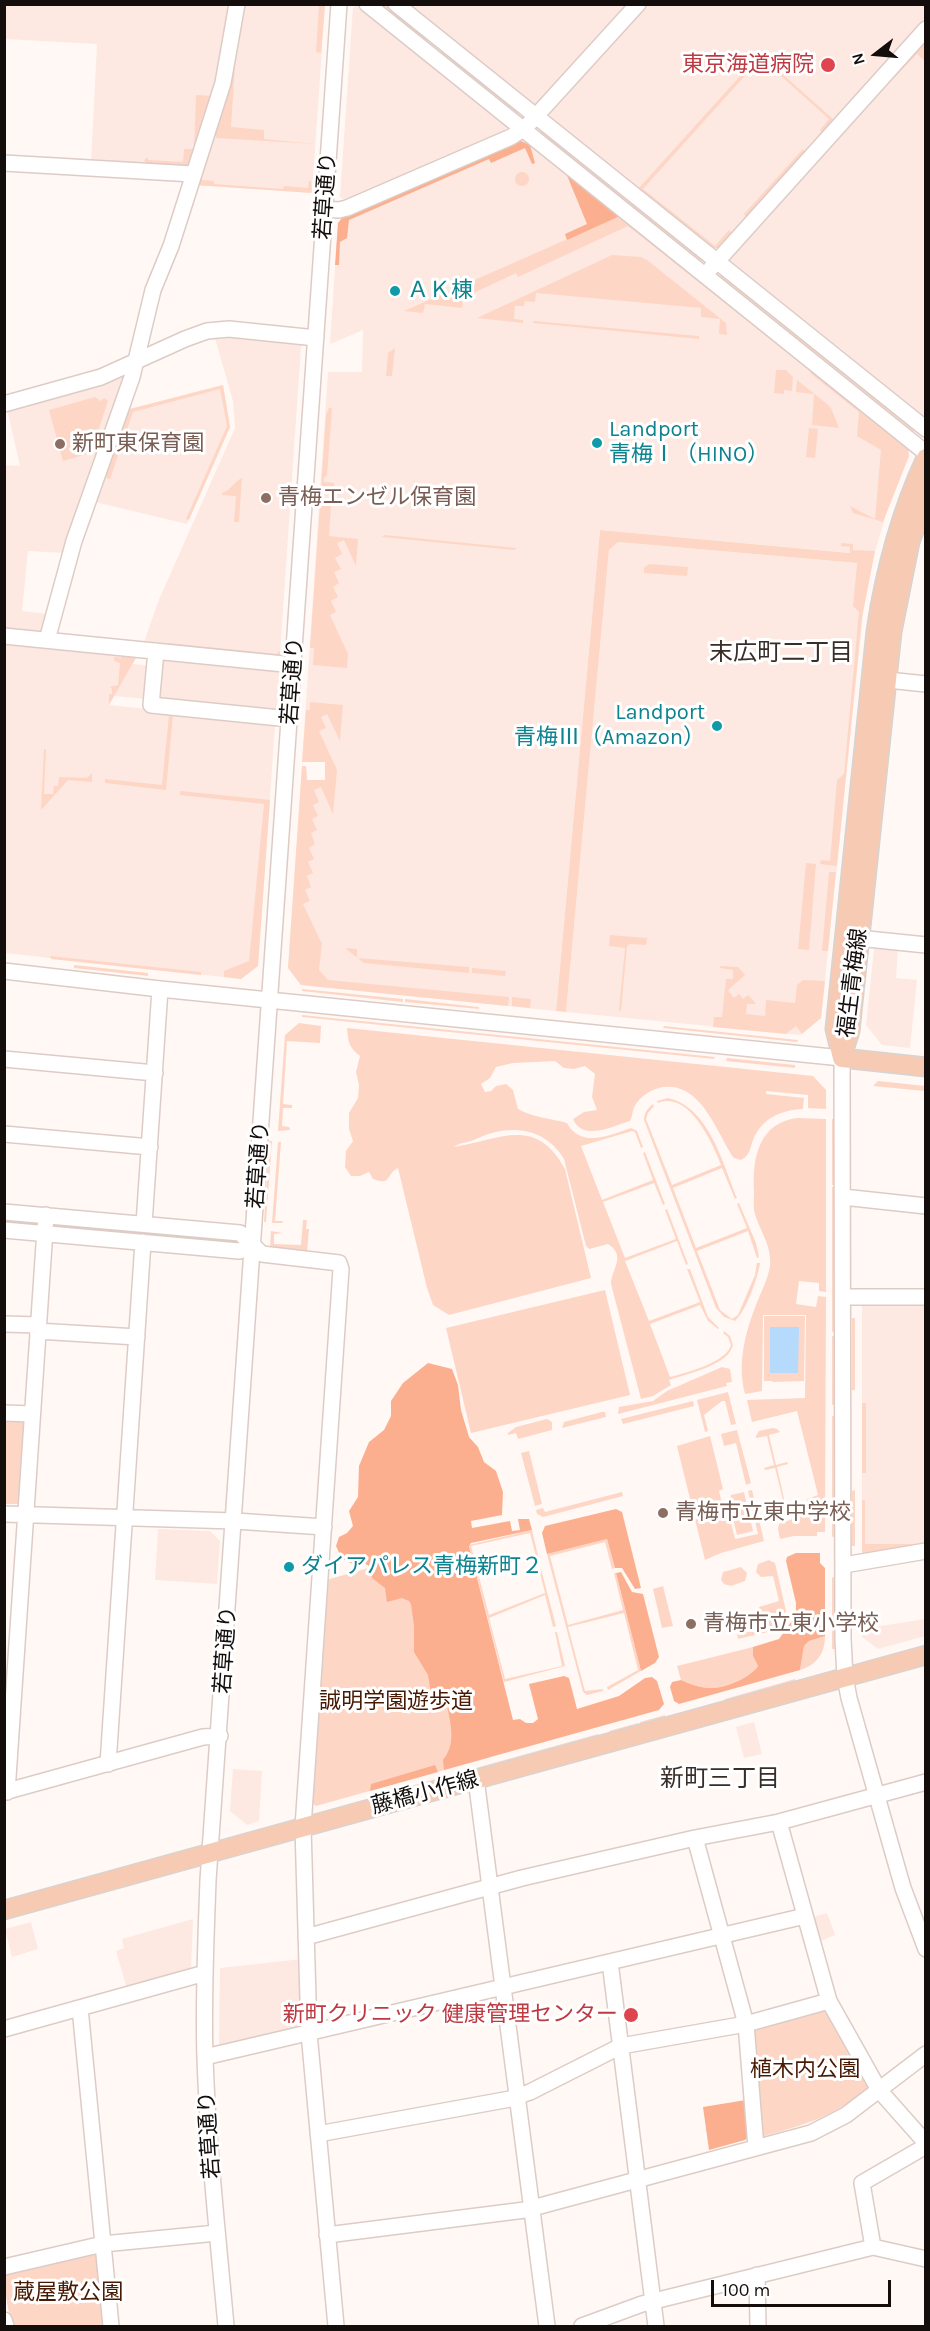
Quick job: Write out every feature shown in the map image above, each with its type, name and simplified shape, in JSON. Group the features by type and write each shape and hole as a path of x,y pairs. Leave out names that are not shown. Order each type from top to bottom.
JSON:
{"main road":[{"path":"865,808 878,765 877,622 889,558 903,512 926,458"},
{"path":"865,808 878,679 910,542 926,498"},
{"name":"福生青梅線","path":"842,1058 835,1029 852,937 856,873 865,808"},
{"path":"842,1058 926,1067"},
{"name":"藤橋小作線","path":"4,1910 926,1655"}],"street":[{"path":"47,640 74,541 137,360 153,290 171,246 223,83 237,4"},
{"name":"若草通り","path":"226,2326 205,2057 205,1973 211,1853 339,4"},
{"path":"367,4 926,453"},
{"path":"396,4 926,429"},
{"path":"325,209 347,208 511,137 536,117 638,4"},
{"path":"705,276 716,261 926,29"},
{"path":"429,54 440,40"},
{"path":"4,163 194,174"},
{"path":"4,404 100,377 185,339 215,330 238,330 316,338"},
{"path":"4,636 294,665"},
{"path":"156,651 151,705 290,719"},
{"path":"878,679 926,684"},
{"path":"852,937 926,945"},
{"path":"4,971 842,1058 845,1677 876,1796 906,1896 926,1949"},
{"path":"144,1224 160,989"},
{"path":"4,1059 155,1073"},
{"path":"4,1134 150,1147"},
{"path":"843,1197 926,1206"},
{"path":"4,1212 240,1233 262,1254 333,1261 339,1263 341,1269 303,1827 309,2033 336,2326"},
{"path":"46,1215 25,1515 11,1616 6,1792 204,1737 220,1736"},
{"path":"4,1230 239,1251 254,1247"},
{"path":"108,1764 143,1242"},
{"path":"843,1297 926,1297"},
{"path":"4,1324 137,1337"},
{"path":"4,1413 32,1414"},
{"path":"4,1514 235,1521 324,1527"},
{"path":"843,1565 926,1551"},
{"path":"476,1779 548,2326"},
{"path":"306,1937 492,1887 695,1838 779,1822 926,1782"},
{"path":"779,1822 829,2001 879,2090 926,2145 862,2183 873,2247"},
{"path":"695,1838 746,2024 756,2148"},
{"path":"205,2057 805,1916"},
{"path":"610,1962 656,2326"},
{"path":"4,2029 205,1973"},
{"path":"318,2134 519,2097 621,2046 746,2024 829,2001"},
{"path":"81,2008 111,2326"},
{"path":"327,2235 533,2208 756,2148 824,2127 846,2115 926,2054"},
{"path":"4,2266 104,2244 217,2233"},
{"path":"582,2326 653,2301 873,2247 926,2259"},
{"path":"757,2275 758,2326"},
{"path":"4,2320 6,2326"}],"shaded area":[{"path":"4,5 231,5 217,84 191,165 91,163 97,44 5,39"},
{"path":"242,5 325,5 312,193 195,185"},
{"path":"409,5 629,5 538,105 533,105"},
{"path":"648,5 925,5 925,18 718,248 712,248 550,119 550,113"},
{"path":"357,6 507,126 506,131 346,201 340,197 353,7"},
{"path":"925,40 925,418 923,418 729,263 729,258"},
{"path":"521,141 527,142 908,448 909,456 888,507 874,555 600,530 556,1011 301,985 288,968 302,766 306,766 307,780 325,780 325,762 302,762 328,372 362,372 363,330 330,344 338,223 342,218"},
{"path":"521,141 530,145 535,163 532,164 525,148 491,163 489,159 349,220 347,238 340,242 339,265 335,265 338,223 342,218"},
{"path":"566,173 620,216 567,240 565,234 587,224"},
{"path":"214,335 298,342 301,346 280,654 276,658 143,645 158,602 235,428 233,401"},
{"path":"123,373 127,377 65,553 28,551 22,611 47,614 43,631 38,633 5,630 4,465 20,466 7,409"},
{"path":"223,385 230,427 187,524 95,502 126,410"},
{"name":"Landport 青梅Ⅲ（Amazon）","path":"618,542 857,563 854,601 864,603 821,1018 800,1035 566,1012 609,550"},
{"path":"5,641 138,654 133,664 150,666 147,699 114,696 109,705 272,722 275,726 258,966 241,979 5,953"},
{"path":"165,657 276,668 279,672 277,708 272,711 160,700 157,697 161,661"},
{"path":"877,945 898,947 896,978 917,980 910,1048 882,1045 866,1025 874,949"},
{"path":"925,1302 925,1546 862,1552 862,1306"},
{"path":"428,1363 452,1369 458,1385 461,1410 469,1437 478,1447 484,1462 496,1471 503,1492 502,1515 471,1521 472,1528 510,1521 512,1531 520,1530 518,1519 529,1519 532,1530 471,1543 469,1546 513,1720 520,1719 526,1723 533,1723 538,1719 529,1684 564,1676 569,1678 577,1709 619,1696 645,1678 652,1677 657,1681 664,1704 659,1710 444,1770 443,1760 448,1753 451,1738 446,1699 431,1694 428,1675 414,1652 411,1604 402,1598 387,1602 385,1588 372,1578 370,1567 363,1562 353,1564 342,1559 336,1546 339,1537 353,1526 349,1511 358,1497 359,1466 369,1442 384,1430 391,1416 391,1401 403,1383"},
{"path":"616,1509 622,1512 641,1588 635,1589 622,1568 615,1568 607,1539 547,1554 542,1533 545,1526"},
{"path":"158,1529 210,1531 220,1541 217,1584 155,1580"},
{"path":"796,1553 820,1553 820,1563 825,1568 825,1636 809,1641 804,1646 800,1670 679,1704 674,1701 670,1687 672,1682 681,1680 703,1687 722,1687 743,1678 758,1666 753,1656 753,1647 779,1639 796,1615 796,1603 786,1561 787,1557"},
{"path":"621,1572 632,1592 643,1594 659,1657 655,1663 641,1671 616,1573"},
{"path":"925,1619 925,1636 878,1649 862,1637 862,1629"},
{"path":"754,1722 762,1754 744,1758 736,1727"},
{"path":"435,1765 438,1772 370,1791 371,1784"},
{"path":"233,1769 262,1771 259,1821 247,1825 230,1811"},
{"path":"827,1913 835,1935 818,1942 812,1922 816,1916"},
{"path":"193,1919 191,1968 188,1972 127,1989 116,1951 124,1948 122,1939"},
{"path":"31,1922 38,1949 12,1957 5,1929"},
{"path":"302,1959 304,2025 300,2029 223,2048 219,2044 220,1968"},
{"path":"746,2100 749,2136 745,2140 709,2150 703,2107"}],"green space":[{"path":"319,5 325,5 321,53 316,52"},
{"path":"373,5 390,5 428,38 425,43"},
{"path":"925,40 925,61 917,54 894,78 893,77"},
{"path":"444,50 519,111 517,113 440,53"},
{"path":"760,54 834,120 822,133 820,130 829,119 761,58 643,189 715,246 729,230 732,233 718,248 712,248 638,189"},
{"path":"233,65 235,65 231,127 264,130 264,139 315,144 212,136"},
{"path":"196,95 213,96 191,165 185,169 148,167 144,160 148,157 148,160 183,162 184,149 194,149"},
{"path":"542,130 703,259 702,262 539,134"},
{"path":"803,149 805,151 746,217 744,214"},
{"path":"199,172 202,173 202,180 214,181 214,184 283,189 284,186 308,188 309,181 311,181 312,193 195,185"},
{"path":"522,172 527,174 529,179 527,184 522,186 517,184 515,179 517,174"},
{"path":"620,216 809,370 628,226 518,277 516,273 463,298 462,308 425,304 423,313 404,311"},
{"path":"612,255 641,257 647,260 726,323 727,335 719,334 720,319 701,317 701,308 536,293 535,302 525,301 524,306 515,306 514,319 523,320 523,323 477,318"},
{"path":"721,273 915,428 914,432 718,277"},
{"path":"533,321 699,336 699,339 533,323"},
{"path":"395,348 392,376 386,376 388,353"},
{"path":"776,370 786,370 793,377 792,391 784,390 784,394 774,393"},
{"path":"811,371 908,448 909,456 883,522 853,513 850,506 875,519 881,450 857,436 859,412 810,373"},
{"path":"797,380 827,404 831,408 839,428 812,425 814,394 796,392"},
{"path":"223,385 230,427 189,520 186,519 227,426 220,389 133,412 110,479 108,479 104,473 126,410"},
{"path":"95,397 101,401 104,398 108,401 91,453 63,461 49,410"},
{"path":"329,408 332,408 327,476 324,477 324,482 334,483 338,489 321,488 326,415"},
{"path":"809,428 818,429 815,458 806,457"},
{"path":"242,478 239,522 234,522 236,496 222,495 222,493"},
{"path":"320,504 331,506 329,536 358,539 356,566 344,540 337,543 342,554 335,558 341,569 334,572 339,583 333,587 338,597 331,601 336,612 330,615 348,654 347,668 313,665 314,648 310,648"},
{"path":"600,530 850,553 850,547 841,546 841,543 853,544 853,550 875,551 862,618 837,866 820,864 821,860 830,861 837,780 844,774 859,612 853,606 857,563 618,542 609,550 566,1012 556,1011"},
{"path":"385,535 516,548 515,550 382,537"},
{"path":"649,564 688,567 687,576 644,573 644,568"},
{"path":"870,602 872,603 844,864 842,864"},
{"path":"168,643 276,654 280,651 280,654 276,658 166,647"},
{"path":"122,653 138,654 109,705 109,694 112,694 110,687 118,685 120,663 114,661 114,657 121,658"},
{"path":"310,702 343,705 340,741 327,714 321,717 326,728 319,731 337,770 333,814 321,787 314,790 319,802 313,805 318,816 312,819 317,830 311,833 315,844 309,848 314,859 308,862 313,873 307,876 311,887 305,890 310,901 303,904 322,944 319,970 328,980 509,997 508,1006 301,985 288,968 302,766 306,766 307,780 325,780 325,762 302,762 306,710 310,710"},
{"path":"169,715 173,715 166,790 105,783 105,779 162,785"},
{"path":"44,749 46,749 44,794 53,794 54,786 58,786 59,777 87,778 92,773 92,782 68,780 41,810"},
{"path":"180,791 270,800 258,966 241,979 224,977 224,971 249,961 264,804 180,795"},
{"path":"806,863 816,864 809,950 798,949"},
{"path":"829,872 836,872 828,951 822,951"},
{"path":"610,935 647,938 646,945 630,944 627,946 621,1011 619,1010 625,948 609,946"},
{"path":"345,948 357,949 357,957"},
{"path":"50,956 201,972 201,975 51,959"},
{"path":"358,958 469,967 469,973 364,963"},
{"path":"74,965 148,973 148,976 74,968"},
{"path":"720,966 738,967 745,975 728,990 734,998 739,994 743,999 748,995 756,1004 747,1004 746,1014 765,1016 766,1000 795,1003 797,985 803,980 825,981 821,1018 802,1034 796,1026 786,1034 713,1027 714,1017 722,1017 726,979 733,979 733,970 720,968"},
{"path":"472,968 506,971 505,976 472,973"},
{"path":"302,989 403,999 403,1002 302,991"},
{"path":"512,997 531,999 530,1008 512,1006"},
{"path":"405,999 479,1007 479,1009 405,1002"},
{"path":"302,1015 715,1057 714,1059 302,1017"},
{"path":"299,1023 321,1026 320,1043 287,1041 283,1104 292,1105 292,1108 283,1108 282,1126 289,1127 290,1130 278,1131 285,1035"},
{"path":"664,1026 798,1040 797,1042 663,1028"},
{"path":"347,1028 813,1076 826,1090 826,1109 808,1108 808,1095 766,1091 766,1094 804,1098 803,1109 780,1113 767,1121 757,1132 748,1154 741,1160 734,1158 698,1101 677,1088 663,1087 651,1091 638,1101 630,1121 607,1129 591,1131 578,1126 573,1119 584,1112 597,1110 592,1097 595,1074 585,1066 574,1069 564,1068 555,1061 513,1063 496,1067 490,1078 481,1084 485,1092 506,1084 513,1090 518,1109 567,1123 580,1136 596,1138 631,1128 637,1131 643,1147 641,1148 635,1132 632,1131 581,1146 602,1200 653,1180 643,1153 645,1152 665,1204 663,1205 654,1183 603,1202 625,1258 676,1239 665,1210 667,1209 688,1264 686,1265 677,1241 625,1261 649,1321 700,1302 687,1269 690,1269 708,1317 719,1328 708,1321 700,1305 650,1324 670,1377 705,1366 722,1357 731,1345 724,1331 730,1336 733,1345 730,1352 706,1368 669,1380 671,1385 653,1396 641,1399 611,1284 617,1263 616,1253 608,1244 589,1249 586,1246 564,1159 546,1140 524,1131 500,1131 454,1147 516,1135 529,1136 542,1142 554,1152 565,1169 591,1278 449,1315 433,1305 398,1168 388,1179 379,1181 373,1179 369,1172 360,1176 351,1176 345,1167 346,1151 353,1141 349,1129 349,1113 358,1098 359,1085 356,1072 360,1056 350,1044"},
{"path":"727,1058 795,1065 795,1068 726,1061"},
{"path":"878,1081 925,1086 925,1091 873,1086"},
{"path":"668,1098 682,1103 704,1125 720,1154 737,1198 735,1199 722,1168 673,1188 696,1248 747,1228 737,1204 739,1203 756,1243 759,1257 757,1258 748,1231 697,1251 720,1310 732,1319 738,1315 755,1275 757,1263 760,1263 751,1294 735,1321 724,1317 716,1308 644,1120 648,1109 653,1104 646,1119 672,1185 721,1165 706,1133 689,1111 680,1104 669,1101 658,1103 657,1101"},
{"path":"798,1118 826,1119 826,1292 819,1291 819,1283 799,1281 796,1304 816,1307 818,1296 826,1297 825,1532 817,1532 817,1536 794,1536 780,1539 779,1524 802,1514 807,1505 807,1499 818,1495 797,1411 752,1422 747,1400 805,1398 806,1315 763,1315 762,1391 745,1394 742,1360 749,1326 770,1266 767,1245 754,1208 757,1154 766,1134 774,1126"},
{"path":"832,1119 835,1119 835,1185 832,1185"},
{"path":"269,1141 272,1141 266,1222 264,1222"},
{"path":"278,1142 281,1142 275,1221 283,1221 272,1223"},
{"path":"832,1187 835,1187 835,1332 832,1332"},
{"path":"303,1220 307,1220 306,1229 309,1229 307,1253 273,1250 270,1247 271,1231 283,1233 274,1234 274,1244 301,1245"},
{"path":"56,1222 130,1230 126,1237 55,1228"},
{"path":"134,1227 229,1239 228,1244 129,1234"},
{"path":"605,1290 630,1395 471,1433 446,1328"},
{"path":"764,1316 805,1316 804,1381 764,1381"},
{"path":"852,1318 855,1318 855,1390 852,1390"},
{"path":"832,1336 835,1336 835,1405 832,1405"},
{"path":"722,1367 730,1369 732,1382 726,1383 727,1386 618,1414 619,1407 653,1401 667,1391"},
{"path":"728,1392 736,1424 731,1425 725,1401 722,1401 704,1415 708,1431 705,1432 697,1400"},
{"path":"693,1401 694,1406 623,1424 621,1419"},
{"path":"862,1403 866,1403 866,1473 862,1473"},
{"path":"605,1412 606,1417 562,1428 564,1422"},
{"path":"832,1416 835,1416 835,1536 832,1537"},
{"path":"5,1418 22,1419 26,1423 21,1500 17,1504 5,1504"},
{"path":"547,1419 552,1422 552,1430 518,1439 516,1433 508,1435 516,1427"},
{"path":"773,1428 780,1432 769,1435 776,1465 787,1462 788,1464 777,1467 785,1503 797,1501 794,1507 775,1511 773,1507 784,1504 775,1468 765,1470 764,1468 774,1465 767,1436 756,1438 759,1431"},
{"path":"737,1430 751,1483 746,1485 736,1443 724,1446 721,1434"},
{"path":"710,1436 723,1489 719,1491 724,1511 728,1511 735,1539 758,1534 748,1491 752,1490 764,1541 705,1560 677,1446"},
{"path":"529,1451 542,1504 535,1506 521,1453"},
{"path":"855,1490 855,1546 852,1546 852,1491"},
{"path":"622,1492 623,1496 543,1517 537,1514 536,1510 543,1508 545,1512"},
{"path":"744,1492 753,1531 737,1535 729,1503 731,1495"},
{"path":"862,1500 865,1500 865,1544 925,1544 866,1556 862,1552"},
{"path":"532,1530 540,1564 538,1564 530,1533 471,1546 489,1615 545,1593 539,1569 541,1569 556,1626 553,1627 545,1595 489,1618 505,1679 562,1666 555,1632 557,1632 565,1666 504,1682 469,1545"},
{"path":"607,1539 615,1568 612,1569 605,1542 550,1556 568,1625 623,1610 614,1573 616,1573 641,1671 608,1690 607,1687 638,1670 624,1613 568,1627 585,1691 603,1689 603,1691 587,1695 583,1692 547,1554"},
{"name":"誠明学園遊歩道","path":"436,1549 491,1757 316,1806 311,1802 326,1580"},
{"path":"769,1560 775,1563 786,1611 772,1631 738,1639 737,1634 764,1628 759,1607 779,1601 773,1576 761,1577 756,1572 758,1564"},
{"path":"741,1567 747,1573 745,1581 731,1586 724,1584 721,1580 723,1572"},
{"path":"832,1577 835,1578 835,1649 832,1649"},
{"path":"663,1586 673,1626 662,1628 653,1589"},
{"path":"825,1636 819,1658 800,1670 804,1646 809,1641"},
{"path":"753,1647 753,1656 758,1666 749,1675 736,1682 710,1688 699,1687 681,1680 677,1666"},
{"path":"795,1679 796,1682 725,1702 725,1699"},
{"path":"665,1715 665,1718 610,1734 609,1731 638,1723 639,1725 640,1722"},
{"path":"598,1734 599,1737 401,1791 400,1789"},
{"name":"植木内公園","path":"822,2008 828,2011 868,2083 867,2090 818,2119 764,2136 760,2133 754,2031 757,2027"},
{"name":"蔵屋敷公園","path":"95,2251 99,2255 104,2326 11,2326 4,2273"}],"water":[{"path":"770,1327 799,1327 798,1373 770,1373"}],"place":[{"name":"東京海道病院","path":"828,65"},
{"name":"ＡＫ棟","path":"395,291"},
{"name":"Landport 青梅Ⅰ（HINO）","path":"597,443"},
{"name":"新町東保育園","path":"60,444"},
{"name":"青梅エンゼル保育園","path":"266,498"},
{"name":"Landport 青梅Ⅲ（Amazon）","path":"717,726"},
{"name":"青梅市立東中学校","path":"663,1513"},
{"name":"ダイアパレス青梅新町２","path":"289,1567"},
{"name":"青梅市立東小学校","path":"691,1624"},
{"name":"新町クリニック 健康管理センター","path":"631,2015"}],"district":[{"name":"末広町二丁目","path":"781,653"},
{"name":"新町三丁目","path":"720,1779"}]}
